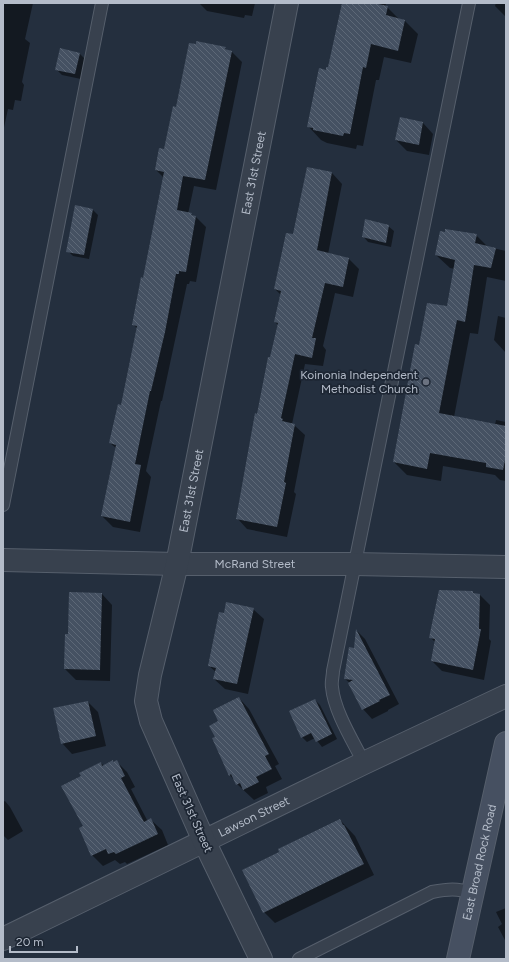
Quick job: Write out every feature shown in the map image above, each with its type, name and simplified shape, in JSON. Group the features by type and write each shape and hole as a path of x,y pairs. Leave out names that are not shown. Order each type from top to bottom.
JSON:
{"main road":[{"name":"East Broad Rock Road","path":"455,959 472,893 506,743"}],"street":[{"name":"East 31st Street","path":"261,959 204,841 151,721 146,701 150,674 177,564 287,3"},
{"name":"McRand Street","path":"3,560 177,564 354,564 506,567"},
{"name":"Lawson Street","path":"3,939 364,763 506,696"}],"lane":[{"path":"3,506 102,3"},
{"path":"364,763 344,724 335,699 332,686 333,671 469,3"},
{"path":"299,959 432,892 460,889 472,893"}],"building":[{"path":"342,3 373,3 388,6 386,15 405,20 398,51 371,44 366,68 363,67 350,134 344,133 343,136 313,130 313,128 307,127 319,68 326,70 326,67 328,67"},
{"path":"196,41 226,47 225,49 232,51 205,180 183,176 177,210 192,213 191,215 196,216 186,272 179,271 179,274 176,274 165,332 150,391 135,464 141,465 130,522 101,516 116,445 109,443 118,404 121,405 137,326 132,325 164,172 155,170 159,148 164,149 173,106 176,107 189,43 196,44"},
{"path":"60,48 80,53 75,74 55,70"},
{"path":"400,117 423,122 419,145 395,140"},
{"path":"307,167 332,172 317,250 349,258 343,287 325,283 312,338 316,338 312,358 295,354 281,418 283,419 282,421 295,424 284,482 286,483 277,527 236,519 255,413 257,414 268,357 270,357 278,323 274,322 281,291 274,289 286,233 293,234"},
{"path":"75,205 93,209 84,255 66,252"},
{"path":"365,219 389,225 386,243 362,237"},
{"name":"Koinonia Independent Methodist Church","path":"445,229 477,234 475,243 496,248 491,268 474,265 465,322 457,320 439,413 506,426 506,455 503,470 486,467 486,463 430,453 427,469 393,462 415,344 419,345 427,303 447,306 455,260 435,255 440,231 445,232"},
{"path":"439,590 473,591 473,593 480,594 479,629 481,629 473,670 431,661 435,639 429,638"},
{"path":"69,592 102,593 100,670 64,669 65,634 68,634"},
{"path":"226,602 254,608 237,684 213,679 216,668 208,666 219,612 224,613"},
{"path":"356,629 390,695 362,710 348,683 353,680 344,679 349,647 354,648"},
{"path":"239,697 269,754 265,756 272,769 256,777 259,782 243,790 240,783 236,785 231,774 229,776 212,738 215,737 209,726 218,721 213,710"},
{"path":"315,699 332,734 316,742 311,733 301,738 289,711"},
{"path":"88,701 96,736 61,744 53,708"},
{"path":"113,760 113,762 117,760 125,776 121,778 144,822 151,818 158,834 116,854 114,852 108,854 106,849 91,856 79,828 83,826 61,786 81,776 79,773 101,762 102,766"},
{"path":"340,819 364,864 263,913 242,870 279,852 278,849"}],"place":[{"name":"Koinonia Independent Methodist Church","path":"426,382"}]}
